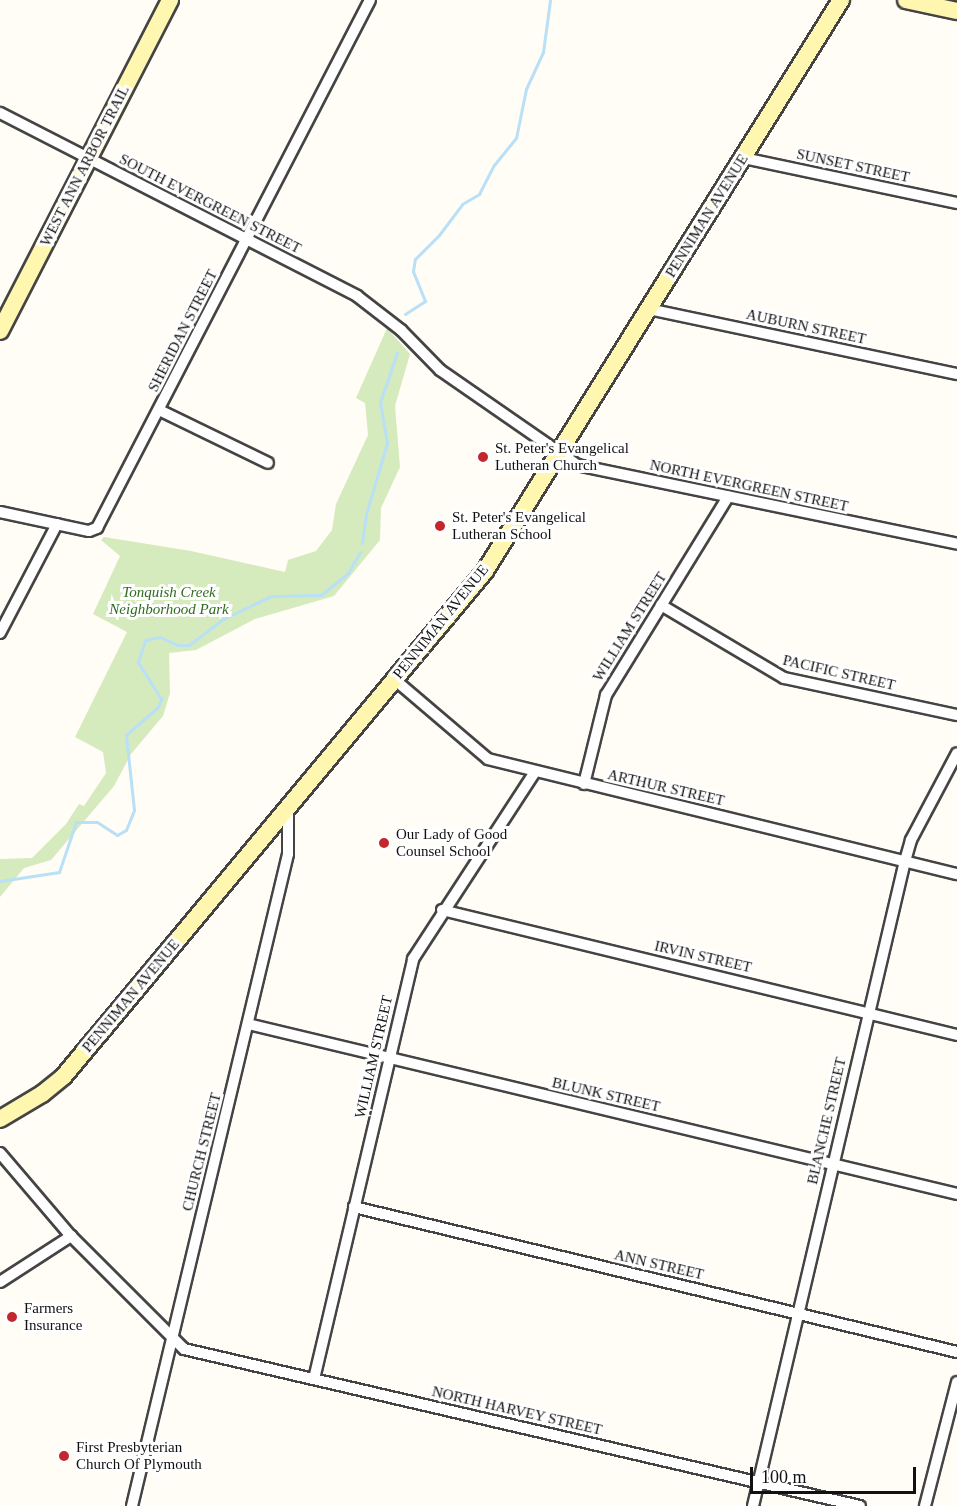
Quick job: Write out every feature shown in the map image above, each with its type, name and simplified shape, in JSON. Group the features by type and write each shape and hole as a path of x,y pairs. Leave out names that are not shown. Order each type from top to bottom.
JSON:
{"street":[{"name":"WEST ANN ARBOR TRAIL","path":"0,331 170,0"},
{"name":"SHERIDAN STREET","path":"57,524 89,531 97,528 370,0"},
{"name":"PENNIMAN AVENUE","path":"0,1119 42,1095 64,1076 485,571 841,0"},
{"path":"906,0 957,11"},
{"name":"SOUTH EVERGREEN STREET","path":"0,113 357,297 402,330"},
{"name":"SUNSET STREET","path":"743,158 957,203"},
{"name":"AUBURN STREET","path":"648,309 957,374"},
{"name":"NORTH EVERGREEN STREET","path":"402,330 440,370 577,465 957,544"},
{"path":"159,410 268,463"},
{"name":"WILLIAM STREET","path":"584,784 606,695 728,497"},
{"path":"0,512 57,524 0,633"},
{"name":"PACIFIC STREET","path":"661,605 784,678 957,715"},
{"name":"ARTHUR STREET","path":"394,679 488,759 957,874"},
{"name":"BLANCHE STREET","path":"753,1506 905,861 911,840 957,753"},
{"name":"WILLIAM STREET","path":"314,1379 412,959 442,910 535,772"},
{"name":"CHURCH STREET","path":"133,1506 288,854 288,806"},
{"name":"IRVIN STREET","path":"442,910 957,1035"},
{"name":"BLUNK STREET","path":"248,1024 957,1194"},
{"name":"NORTH HARVEY STREET","path":"0,1153 71,1236 173,1335 184,1349 860,1506"},
{"name":"ANN STREET","path":"354,1208 957,1352"},
{"path":"0,1282 71,1236"},
{"path":"925,1506 957,1382"}],"green space":[{"name":"Tonquish Creek Neighborhood Park","path":"387,328 410,354 395,406 400,467 381,508 380,540 334,596 255,619 196,650 169,653 170,693 163,716 131,754 114,786 51,860 24,868 0,897 0,859 32,858 66,824 79,804 84,806 106,773 103,752 75,737 127,632 93,614 120,556 101,540 104,537 191,551 285,572 288,560 316,551 332,530 336,504 368,435 365,403 356,398"}],"waterway":[{"path":"405,314 425,301 413,271 415,259 439,235 462,204 479,194 494,165 516,138 526,89 543,52 550,0"},
{"path":"362,543 366,514 387,443 380,402 397,353"},
{"path":"0,881 59,872 76,822 97,822 117,835 126,830 134,810 126,735 158,707 161,699 138,662 145,640 160,637 178,645 189,645 223,619 271,596 321,595 348,573 360,552"}],"place":[{"name":"St. Peter's Evangelical Lutheran Church","path":"483,457"},
{"name":"St. Peter's Evangelical Lutheran School","path":"440,526"},
{"name":"Our Lady of Good Counsel School","path":"384,843"},
{"name":"Farmers Insurance","path":"12,1317"},
{"name":"First Presbyterian Church Of Plymouth","path":"64,1456"}]}
